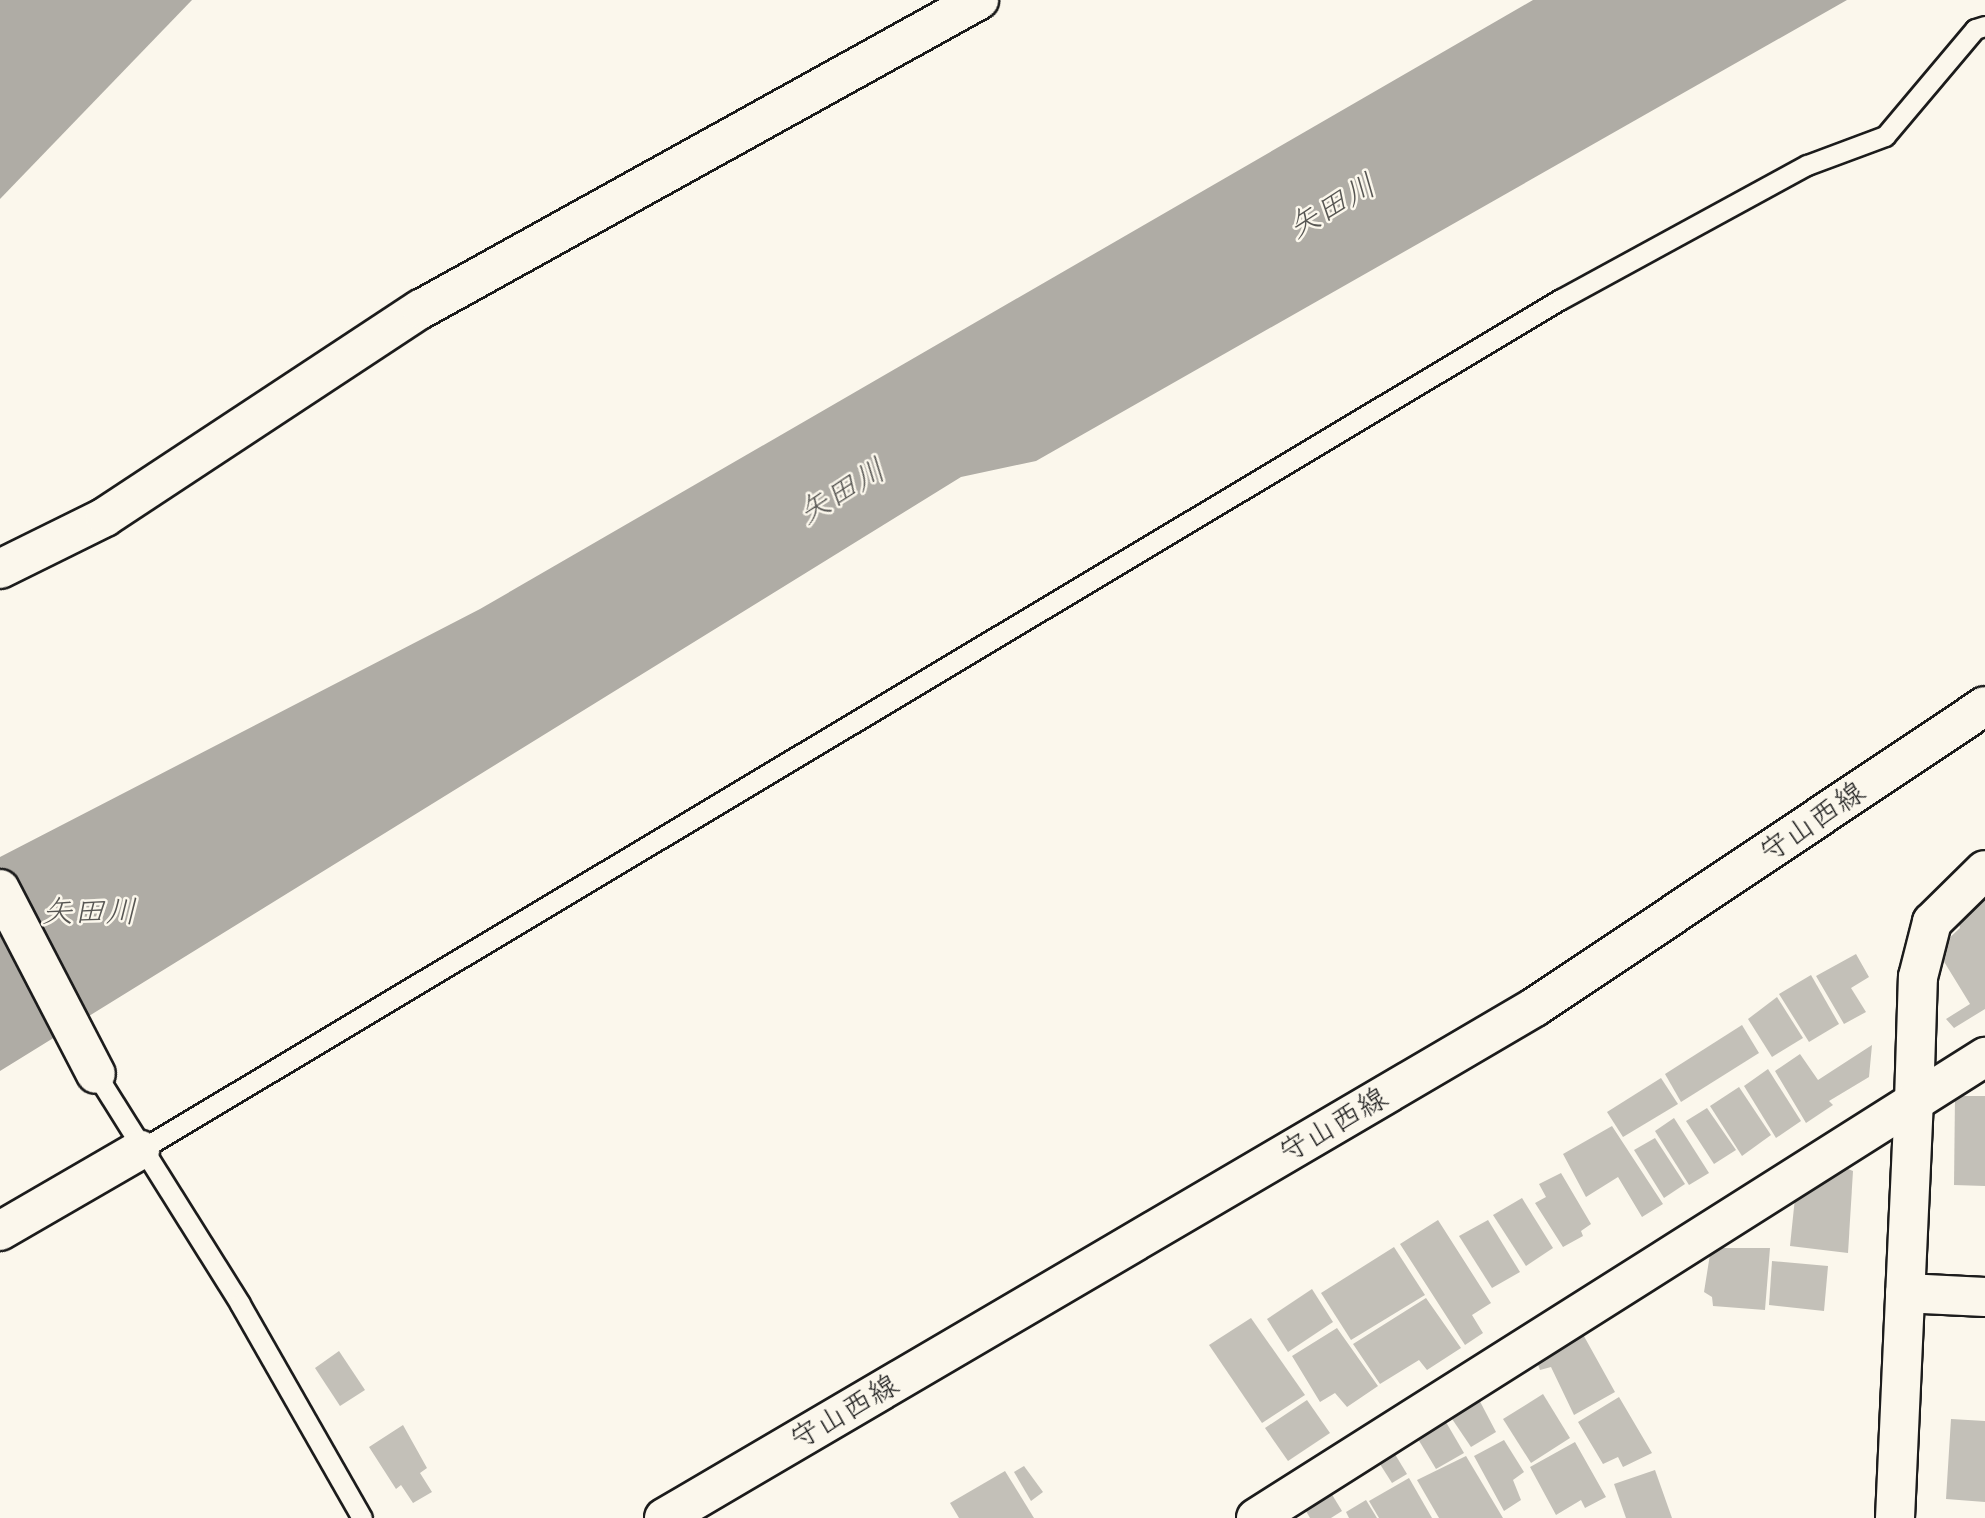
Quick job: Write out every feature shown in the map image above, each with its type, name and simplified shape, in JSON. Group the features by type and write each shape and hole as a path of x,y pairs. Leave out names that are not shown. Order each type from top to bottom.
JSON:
{"street":[{"path":"0,569 105,517 421,309 979,0"},
{"name":"守山西線","path":"664,1518 1535,1007 1985,706"},
{"path":"1895,1518 1918,977 1932,922 1985,870"},
{"path":"0,889 96,1074"},
{"path":"1256,1518 1985,1056"},
{"path":"0,1231 140,1150"},
{"path":"1905,1293 1985,1297"}],"lane":[{"path":"140,1150 1561,299 1807,165 1885,136 1975,29 1985,26"},
{"path":"96,1074 140,1150 240,1304 362,1518"}],"water":[{"path":"0,0 192,0 0,199"},
{"name":"矢田川","path":"1533,0 1847,0 1036,461 961,477 0,1071 0,857 480,609"}],"building":[{"path":"1985,899 1985,1009 1954,1028 1946,1019 1970,1004 1943,960 1945,942 1960,928 1957,916"},
{"path":"1856,954 1869,977 1851,988 1866,1012 1844,1024 1816,976"},
{"path":"1811,975 1839,1024 1809,1042 1779,994"},
{"path":"1777,997 1803,1038 1772,1057 1748,1019"},
{"path":"1742,1025 1759,1053 1681,1102 1665,1074"},
{"path":"1872,1045 1869,1077 1829,1101 1833,1105 1806,1123 1775,1071 1800,1054 1818,1080"},
{"path":"1768,1069 1801,1121 1776,1138 1744,1086"},
{"path":"1661,1078 1678,1104 1623,1137 1607,1112"},
{"path":"1739,1087 1771,1135 1742,1156 1710,1106"},
{"path":"1955,1096 1985,1096 1985,1186 1954,1185"},
{"path":"1707,1108 1736,1150 1714,1164 1686,1121"},
{"path":"1674,1118 1709,1173 1689,1185 1655,1131"},
{"path":"1612,1126 1663,1204 1642,1217 1618,1177 1586,1197 1563,1154"},
{"path":"1655,1138 1685,1184 1664,1198 1634,1150"},
{"path":"1836,1164 1853,1171 1848,1253 1790,1246 1796,1188"},
{"path":"1561,1173 1591,1224 1581,1231 1583,1236 1563,1247 1535,1203 1546,1197 1539,1184"},
{"path":"1522,1198 1553,1248 1526,1266 1493,1215"},
{"path":"1438,1220 1491,1303 1472,1315 1483,1333 1465,1345 1400,1244"},
{"path":"1488,1220 1520,1272 1492,1288 1459,1236"},
{"path":"1394,1247 1425,1295 1351,1340 1321,1293"},
{"path":"1711,1248 1770,1248 1765,1310 1713,1306 1712,1297 1704,1292"},
{"path":"1772,1261 1828,1266 1824,1311 1769,1305"},
{"path":"1312,1289 1333,1322 1288,1352 1267,1319"},
{"path":"1426,1298 1461,1348 1427,1370 1419,1360 1380,1384 1353,1344"},
{"path":"1251,1318 1305,1395 1262,1423 1209,1345"},
{"path":"1337,1328 1378,1386 1347,1407 1335,1393 1320,1402 1292,1356"},
{"path":"1580,1329 1615,1392 1574,1415 1551,1367 1540,1370 1534,1354"},
{"path":"339,1351 365,1390 340,1406 315,1368"},
{"path":"1475,1392 1496,1432 1471,1447 1446,1410"},
{"path":"1543,1394 1570,1438 1531,1463 1503,1419"},
{"path":"1619,1397 1652,1453 1623,1467 1618,1457 1603,1464 1578,1422"},
{"path":"1307,1400 1330,1433 1288,1461 1265,1428"},
{"path":"1443,1417 1464,1453 1436,1469 1415,1434"},
{"path":"1951,1419 1985,1421 1985,1502 1946,1499"},
{"path":"403,1425 427,1468 420,1473 432,1492 413,1503 401,1485 396,1489 369,1447"},
{"path":"1504,1440 1524,1472 1513,1480 1521,1500 1504,1511 1474,1456"},
{"path":"1575,1442 1606,1497 1585,1508 1581,1500 1556,1515 1530,1467"},
{"path":"1393,1451 1407,1474 1392,1483 1378,1461"},
{"path":"1466,1456 1503,1518 1439,1518 1417,1480"},
{"path":"1024,1466 1043,1492 1031,1501 1014,1472"},
{"path":"1655,1470 1672,1518 1626,1518 1614,1484"},
{"path":"1005,1471 1034,1518 959,1518 950,1503"},
{"path":"1409,1478 1432,1518 1379,1518 1369,1501"},
{"path":"1328,1488 1342,1511 1331,1518 1310,1518 1302,1504"},
{"path":"1366,1500 1377,1518 1349,1518 1346,1512"}]}
